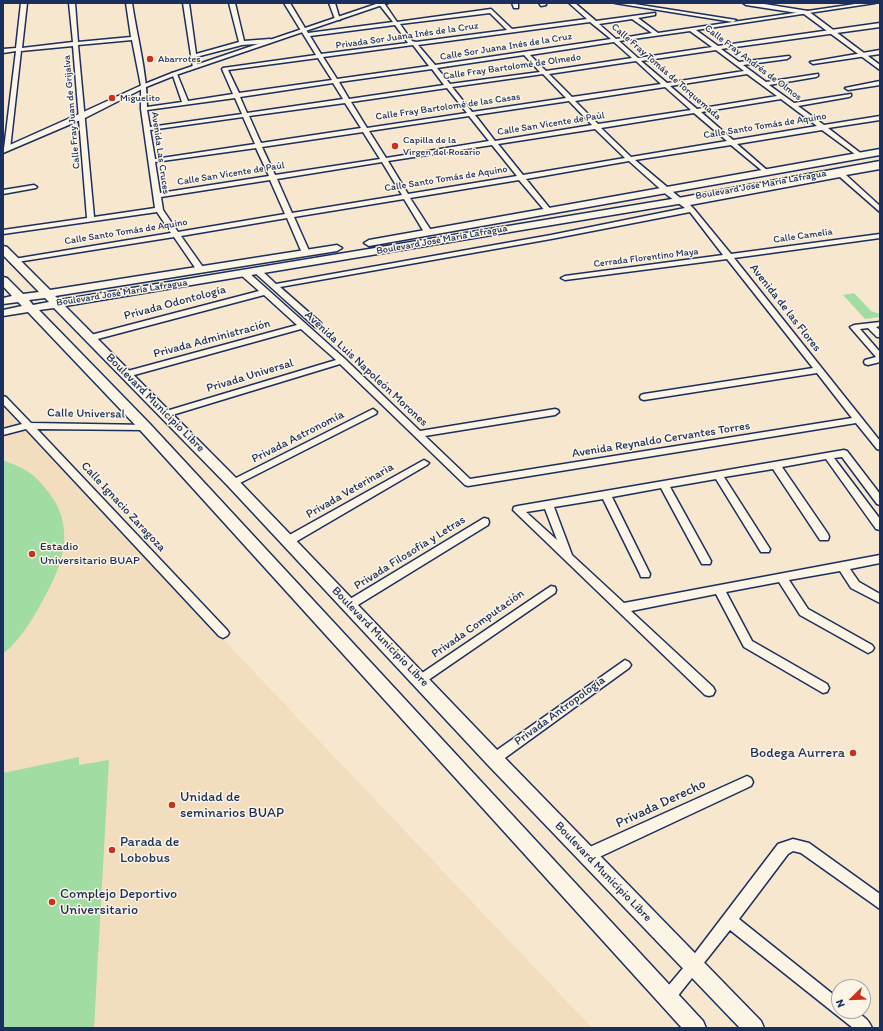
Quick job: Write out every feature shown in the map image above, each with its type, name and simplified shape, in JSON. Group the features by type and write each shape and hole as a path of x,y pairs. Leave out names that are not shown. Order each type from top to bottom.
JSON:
{"main road":[{"name":"Boulevard José María Lafragua","path":"52,299 201,270 428,232 880,152"},
{"name":"Boulevard José María Lafragua","path":"3,301 24,303 246,274 523,226 681,202 880,164"},
{"name":"Boulevard Municipio Libre","path":"3,249 233,483 494,759 754,1028"},
{"name":"Boulevard Municipio Libre","path":"3,280 145,427 696,1028"},
{"name":"Boulevard José María Lafragua","path":"3,313 24,303"}],"street":[{"path":"5,150 24,3"},
{"name":"Calle Fray Juan de Grijalva","path":"72,3 91,220"},
{"name":"Avenida Las Cruces","path":"129,3 134,38 144,86 144,109 158,210 201,270"},
{"path":"186,3 195,67"},
{"path":"232,3 242,43"},
{"path":"287,3 304,33 428,232"},
{"path":"332,3 338,19"},
{"path":"304,33 383,3 396,24 545,211"},
{"name":"Calle Fray Tomás de Torquemada","path":"572,3 766,172"},
{"path":"618,3 745,22"},
{"path":"746,3 808,12 880,68"},
{"path":"808,12 816,3"},
{"name":"Calle Sor Juana Inés de la Cruz","path":"144,109 872,3"},
{"path":"5,150 82,116 144,86 174,74 270,41 304,33 396,24 491,11 511,31"},
{"name":"Privada Sor Juana Inés de la Cruz","path":"236,95 225,69 411,43 652,14"},
{"path":"633,17 656,34"},
{"name":"Calle Fray Bartolomé de Olmedo","path":"147,129 880,25"},
{"name":"Calle Fray Andrés de Olmos","path":"691,29 860,156"},
{"path":"3,51 19,48 134,38"},
{"path":"194,56 242,43 270,41"},
{"path":"813,62 880,52"},
{"name":"Avenida de las Flores","path":"525,53 629,159 692,210 880,447"},
{"path":"738,64 787,57"},
{"name":"Calle Fray Bartolomé de las Casas","path":"152,161 748,72"},
{"path":"174,74 186,103"},
{"path":"764,84 816,75"},
{"path":"848,88 880,83"},
{"path":"236,95 306,253"},
{"path":"793,105 849,95"},
{"name":"Calle San Vicente de Paúl","path":"156,196 783,98"},
{"name":"Calle Santo Tomás de Aquino","path":"14,261 880,118"},
{"path":"681,202 880,167"},
{"path":"842,174 880,210"},
{"path":"3,192 34,187"},
{"path":"3,232 158,210"},
{"name":"Boulevard José María Lafragua","path":"274,286 692,210"},
{"path":"523,226 533,240"},
{"name":"Calle Camelia","path":"729,257 880,236"},
{"name":"Cerrada Florentino Maya","path":"565,278 729,257"},
{"path":"258,272 318,325"},
{"name":"Avenida Luis Napoleón Morones","path":"246,274 342,361 419,434 468,484"},
{"name":"Privada Odontología","path":"90,338 265,292"},
{"path":"868,362 880,358 854,327 880,324"},
{"path":"870,325 880,335"},
{"name":"Privada Administración","path":"127,374 303,326"},
{"name":"Privada Universal","path":"166,414 342,361"},
{"path":"644,397 819,370"},
{"name":"Calle Ignacio Zaragoza","path":"3,399 223,633"},
{"name":"Privada Astronomía","path":"233,483 373,412"},
{"path":"419,434 555,412"},
{"name":"Avenida Reynaldo Cervantes Torres","path":"468,484 858,420"},
{"name":"Calle Universal","path":"3,432 28,426 145,427"},
{"path":"709,691 518,510 844,453 880,501"},
{"path":"828,456 880,526"},
{"name":"Privada Veterinaria","path":"288,541 424,463"},
{"path":"775,465 824,537"},
{"path":"718,475 765,549"},
{"path":"664,485 706,562"},
{"path":"606,495 645,574"},
{"path":"548,505 569,558"},
{"name":"Privada Filosofía y Letras","path":"349,605 484,522"},
{"path":"622,608 880,559"},
{"path":"843,566 855,585 880,599"},
{"path":"782,578 804,612 868,648"},
{"name":"Privada Computación","path":"420,680 550,590"},
{"path":"719,590 748,644 823,688"},
{"name":"Privada Antropología","path":"494,759 625,665"},
{"name":"Privada Derecho","path":"588,855 747,782"},
{"path":"668,997 694,966 783,849 793,845 804,848 880,902"},
{"path":"729,920 831,1002"},
{"path":"853,1019 865,1028"}],"shaded area":[{"path":"3,407 327,749 592,1028 3,1028"}],"green space":[{"path":"854,293 871,311 880,314 880,317 865,319 843,295"},
{"name":"Estadio Universitario BUAP","path":"3,460 20,467 36,478 55,501 61,515 64,528 64,542 62,556 57,570 40,606 21,635 3,654"},
{"name":"Complejo Deportivo Universitario","path":"79,757 79,765 109,760 94,1028 3,1028 3,773"}],"place":[{"name":"Abarrotes","path":"150,59"},
{"name":"Miguelito","path":"112,98"},
{"name":"Capilla de la Virgen del Rosario","path":"395,146"},
{"name":"Estadio Universitario BUAP","path":"32,554"},
{"name":"Bodega Aurrera","path":"853,753"},
{"name":"Unidad de seminarios BUAP","path":"172,805"},
{"name":"Parada de Lobobus","path":"112,850"},
{"name":"Complejo Deportivo Universitario","path":"52,902"}]}
